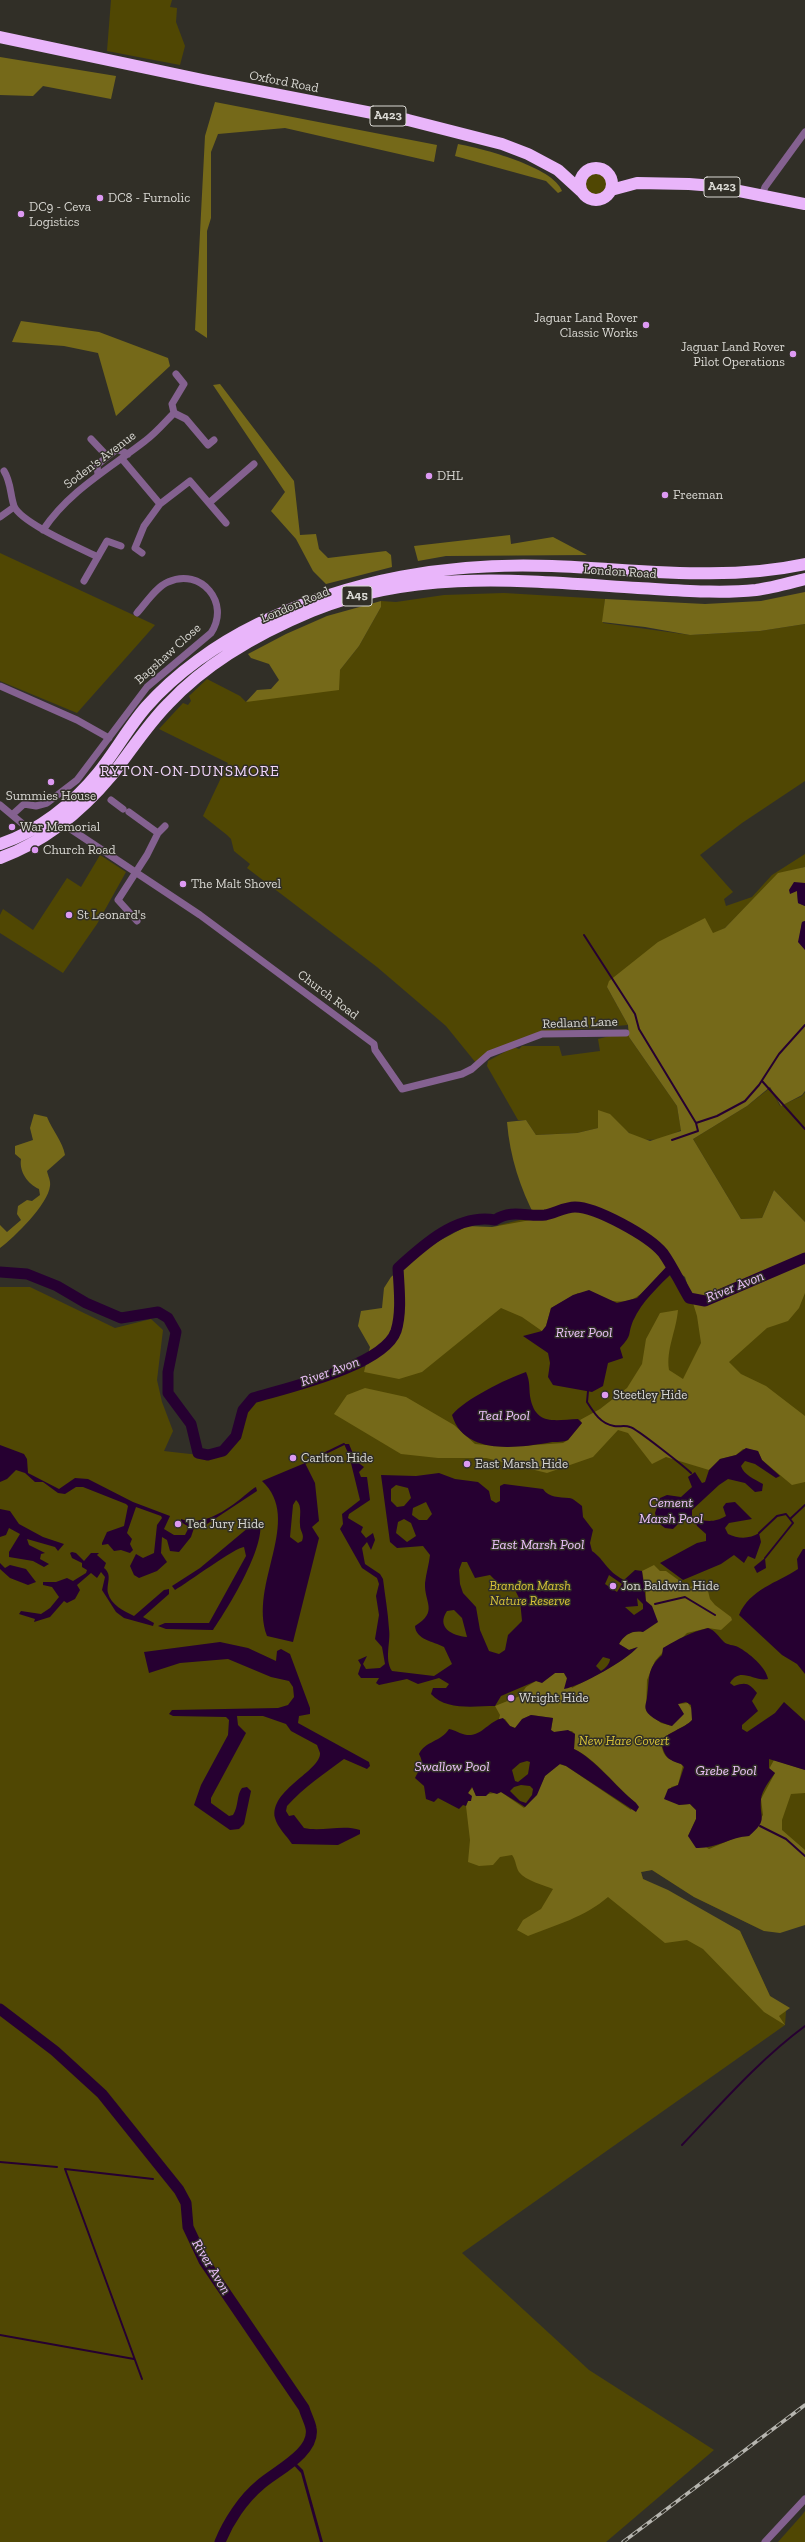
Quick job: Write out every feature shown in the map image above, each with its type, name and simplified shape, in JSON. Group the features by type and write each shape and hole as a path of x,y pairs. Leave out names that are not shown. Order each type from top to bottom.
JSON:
{"highway":[{"name":"Oxford Road","path":"0,37 203,80 410,121 502,144 528,154 558,170 581,191"},
{"path":"597,168 607,172 611,180 611,190 605,198 595,200 585,197 581,191 579,181 587,170 597,168"},
{"name":"Oxford Road","path":"558,170 575,172 587,170"},
{"name":"A423","path":"607,172 637,183"},
{"name":"A423","path":"611,190 637,183 714,186 805,204"},
{"name":"London Road","path":"0,844 30,830 44,821 89,784 146,708 181,674 232,637 259,623 314,601 374,582 404,575 472,567 553,566 724,574 805,564"},
{"name":"London Road","path":"0,858 42,837 63,822 97,792 156,716 187,685 232,652 264,633 343,600 403,586 450,580 510,580 718,592 758,589 805,579"}],"street":[{"path":"762,195 765,188 805,132"},
{"path":"176,374 184,384 172,404 174,413 186,419 211,442"},
{"name":"Soden's Avenue","path":"43,530 52,517 74,493 122,459 174,413"},
{"path":"91,439 107,456"},
{"path":"98,475 97,465 117,449 128,454"},
{"path":"122,459 160,504"},
{"path":"209,503 254,464"},
{"path":"1,470 8,478 14,507 43,530 98,557"},
{"path":"142,553 135,548 144,526 160,504 190,481 226,523"},
{"path":"0,517 14,507"},
{"path":"84,581 107,541 121,546"},
{"name":"Bagshaw Close","path":"12,814 24,804 36,806 46,803 65,790 85,772 108,738 147,687 211,633 218,619 218,605 212,594 202,583 185,578 164,584 137,613"},
{"path":"0,686 64,714 108,738"},
{"path":"111,800 158,833"},
{"path":"0,805 30,830"},
{"path":"44,821 63,822"},
{"name":"Church Road","path":"63,822 81,838 200,915 374,1044 375,1050 402,1089"},
{"path":"137,922 118,900 136,873 158,833 165,826"},
{"name":"Redland Lane","path":"402,1089 462,1074 472,1069 489,1054 542,1034 626,1033"},
{"path":"765,2542 805,2499"}],"green space":[{"path":"111,0 172,0 170,7 177,8 176,22 185,46 180,65 107,51"},
{"path":"0,57 116,76 111,99 43,86 33,96 0,95"},
{"path":"215,102 437,145 434,162 285,128 218,134 211,152 211,218 207,231 207,338 195,330 205,136"},
{"path":"458,144 499,154 532,167 546,174 556,182 562,191 558,193 546,181 455,156"},
{"path":"595,173 600,174 606,180 606,190 600,196 595,197 590,196 584,190 583,185 584,180 590,174"},
{"path":"21,321 99,332 168,358 170,366 116,416 98,353 64,346 12,342"},
{"path":"220,384 294,481 300,535 316,534 319,549 328,558 386,551 391,555 392,567 326,584 313,571 296,539 271,511 285,492 213,385"},
{"path":"510,535 511,544 553,537 587,555 446,556 418,561 414,546"},
{"path":"0,553 155,625 77,713 0,681"},
{"path":"805,592 805,624 760,631 690,635 645,627 602,622 605,599 705,604 761,601"},
{"path":"504,593 605,599 603,623 690,635 760,631 805,624 805,781 742,823 700,855 733,892 724,899 726,906 752,897 772,875 805,854 805,867 778,874 725,928 607,987 628,1025 542,1032 476,1063 446,1026 377,967 247,868 250,864 234,851 231,839 203,816 228,763 159,729 183,703 188,705 191,701 189,696 207,679 240,696 246,702 340,670 359,646 381,607 381,601 396,602 444,595"},
{"path":"381,601 381,607 359,646 340,670 339,690 246,702 257,690 271,689 279,680 269,664 251,658 248,654 286,634 327,616"},
{"path":"100,855 126,872 97,924 63,973 0,933 0,915 3,909 33,930 67,878 81,887"},
{"path":"805,867 805,883 791,893 797,890 798,903 805,906 805,921 802,922 800,936 805,950 805,1091 802,1095 781,1106 770,1087 747,1106 693,1139 741,1219 762,1218 774,1190 805,1222 805,1293 799,1308 788,1321 767,1328 729,1362 741,1374 766,1386 805,1416 805,1482 792,1485 762,1460 758,1451 743,1449 736,1455 720,1459 709,1470 666,1457 652,1464 628,1433 618,1430 593,1457 547,1473 486,1458 438,1458 401,1454 334,1414 347,1395 365,1388 406,1397 454,1425 475,1444 506,1447 563,1443 568,1440 582,1423 580,1420 600,1409 627,1388 642,1364 646,1339 660,1313 678,1310 668,1362 669,1370 683,1379 701,1343 697,1316 685,1277 670,1265 638,1296 630,1300 622,1302 611,1301 578,1293 551,1308 546,1326 542,1331 522,1317 501,1308 422,1372 399,1379 364,1372 370,1347 358,1326 361,1311 382,1308 384,1288 391,1277 424,1249 467,1226 492,1227 536,1219 525,1195 513,1160 507,1122 526,1120 536,1135 577,1133 598,1128 598,1110 610,1114 629,1133 650,1141 681,1131 677,1106 629,1037 628,1025 607,987 609,981 658,942 705,918 713,933 725,928 778,873"},
{"path":"629,1031 629,1037 677,1106 681,1130 668,1136 654,1140 641,1139 628,1132 611,1117 598,1111 598,1128 577,1133 536,1135 526,1120 518,1120 487,1066 488,1061 514,1047 519,1049 522,1046 559,1046 562,1056 600,1051 598,1039"},
{"path":"770,1088 780,1106 802,1096 805,1092 805,1222 774,1190 762,1218 741,1219 693,1139 747,1106"},
{"path":"34,1114 47,1117 62,1145 65,1155 47,1171 50,1186 48,1193 37,1211 14,1236 0,1248 0,1225 7,1232 21,1220 17,1214 18,1206 27,1200 32,1201 40,1195 39,1189 31,1184 25,1177 21,1168 21,1159 15,1154 15,1146 33,1140 30,1128"},
{"path":"574,1207 651,1254 688,1297 705,1301 805,1258 805,1925 764,1931 694,1897 652,1870 641,1872 643,1879 740,1931 770,1996 786,2011 785,2025 462,2253 589,2370 714,2450 606,2542 0,2542 0,1287 30,1287 115,1328 151,1319 163,1330 157,1380 162,1402 173,1431 164,1451 194,1454 215,1453 231,1443 244,1412 253,1398 342,1371 378,1364 499,1225"},
{"name":"New Hare Covert","path":"654,1565 660,1571 666,1571 688,1587 701,1585 708,1591 710,1599 715,1605 731,1617 732,1620 721,1630 708,1628 687,1633 680,1640 670,1644 655,1661 647,1680 646,1711 661,1723 672,1726 678,1704 688,1703 693,1711 692,1720 689,1723 666,1736 661,1741 665,1756 683,1765 678,1785 671,1787 679,1805 690,1804 696,1810 696,1819 688,1836 709,1849 737,1837 749,1836 763,1815 761,1799 775,1773 769,1769 774,1760 805,1770 805,1793 791,1794 782,1820 782,1830 805,1850 805,1925 780,1933 764,1931 694,1897 652,1870 641,1872 643,1879 668,1890 740,1931 770,1996 790,2008 779,2016 785,2025 764,2012 703,1949 687,1940 665,1943 608,1897 590,1910 580,1915 528,1936 517,1930 523,1920 541,1909 553,1889 530,1880 522,1875 518,1870 512,1855 500,1857 493,1865 479,1866 468,1862 470,1840 466,1806 468,1801 471,1801 468,1793 473,1787 476,1796 501,1792 524,1808 536,1795 545,1776 559,1764 566,1766 631,1810 636,1803 590,1759 574,1749 575,1734 572,1731 554,1732 551,1730 553,1718 531,1715 523,1719 515,1728 510,1726 505,1719 499,1719 500,1715 495,1706 520,1696 526,1687 536,1681 542,1682 555,1673 564,1673 572,1688 616,1664 631,1653 637,1647 629,1650 619,1644 623,1638 629,1634 643,1632 646,1592 642,1571"},
{"path":"805,2511 805,2542 778,2542 802,2515"}],"water":[{"path":"794,882 805,883 805,906 798,903 797,891 790,894 789,890"},
{"path":"805,921 805,950 798,942 802,922"},
{"name":"River Pool","path":"669,1264 674,1271 651,1294 641,1307 633,1321 628,1337 620,1348 623,1358 608,1363 603,1386 592,1392 553,1385 548,1377 550,1363 548,1353 523,1336 542,1331 546,1326 551,1308 573,1295 589,1290 617,1303 637,1298"},
{"name":"Teal Pool","path":"526,1372 533,1406 541,1417 554,1420 578,1419 582,1423 568,1440 534,1445 506,1447 492,1446 479,1443 467,1437 458,1428 452,1415 458,1409 486,1390"},
{"name":"East Marsh Pool","path":"344,1444 349,1444 356,1461 364,1467 359,1472 361,1477 367,1477 370,1500 349,1514 348,1518 363,1527 361,1532 366,1538 373,1533 375,1540 371,1550 367,1542 362,1548 365,1564 380,1574 383,1579 388,1616 388,1661 392,1671 434,1676 452,1664 444,1647 426,1640 416,1631 415,1626 427,1616 429,1606 425,1583 430,1555 423,1546 397,1548 390,1542 381,1475 416,1476 439,1473 455,1479 478,1482 489,1491 491,1500 496,1503 500,1501 500,1486 504,1484 543,1489 551,1496 569,1498 576,1501 582,1506 583,1517 593,1530 590,1543 592,1551 613,1573 624,1580 635,1570 642,1571 646,1601 652,1606 658,1622 643,1632 635,1632 623,1638 619,1644 629,1650 638,1647 624,1659 592,1678 564,1689 567,1678 564,1673 555,1673 542,1683 536,1681 501,1696 495,1706 461,1706 445,1703 437,1699 431,1694 433,1688 446,1688 449,1684 439,1678 418,1684 407,1679 379,1685 376,1683 379,1678 361,1678 358,1674 361,1665 358,1660 367,1656 363,1664 366,1669 380,1668 385,1664 382,1647 375,1639 379,1615 376,1596 379,1584 377,1578 362,1568 340,1529 343,1524 342,1514 360,1500 349,1455","holes":["396,1485 408,1488 411,1498 404,1506 397,1507 391,1501 391,1489","426,1502 432,1514 427,1520 419,1520 412,1515 413,1508","404,1519 411,1523 416,1536 407,1542 396,1533 398,1522","462,1562 467,1562 475,1578 490,1575 501,1586 509,1586 515,1590 520,1600 522,1621 508,1635 505,1650 499,1654 489,1651 480,1630 476,1607 463,1593 460,1584 459,1570","609,1575 622,1584 617,1592 605,1584","637,1598 643,1604 643,1609 634,1615 625,1607 638,1606","454,1610 462,1618 467,1637 456,1635 447,1630 443,1622 447,1611","603,1657 610,1659 605,1668 601,1671 596,1666"]},
{"path":"0,1445 24,1454 27,1459 28,1473 59,1489 75,1478 88,1479 133,1502 170,1516 164,1529 174,1535 185,1535 189,1527 181,1522 181,1519 191,1521 211,1517 238,1501 256,1487 257,1491 204,1526 194,1528 191,1537 179,1552 170,1551 167,1540 162,1537 161,1553 167,1562 157,1571 139,1578 134,1575 130,1566 136,1554 143,1558 154,1553 157,1525 162,1518 161,1516 136,1507 127,1533 132,1539 130,1544 133,1550 130,1553 121,1550 114,1551 108,1544 102,1545 102,1543 107,1532 124,1526 128,1506 126,1504 83,1487 76,1487 65,1494 58,1493 43,1482 35,1482 25,1473 16,1470 7,1479 0,1482"},
{"name":"Cement Marsh Pool","path":"746,1448 758,1451 762,1460 780,1476 776,1478 755,1464 745,1461 741,1466 742,1469 744,1472 763,1484 762,1491 755,1492 745,1483 728,1479 719,1485 692,1510 692,1517 685,1517 673,1529 665,1528 657,1522 655,1513 660,1498 667,1495 681,1497 692,1487 688,1477 695,1472 702,1483 705,1482 709,1470 720,1459 736,1455"},
{"path":"305,1463 315,1483 319,1521 312,1527 319,1538 293,1642 267,1636 263,1616 264,1595 277,1533 278,1514 273,1497 262,1481","holes":["296,1500 300,1508 300,1527 303,1537 302,1541 298,1543 290,1537 293,1505"]},
{"path":"735,1502 752,1519 729,1523 725,1528 728,1534 732,1536 748,1537 759,1533 761,1542 755,1559 748,1556 744,1563 734,1555 721,1564 683,1580 660,1563 697,1543 706,1541 706,1534 697,1526 694,1519 710,1521 718,1520 726,1516 723,1507 726,1503"},
{"path":"0,1509 10,1511 19,1524 43,1537 64,1544 58,1551 55,1547 27,1539 29,1545 45,1553 41,1554 40,1559 49,1564 44,1567 33,1561 9,1557 9,1552 20,1534 9,1528 6,1535 0,1537"},
{"path":"255,1522 260,1522 260,1533 257,1547 244,1578 213,1630 166,1629 158,1626 165,1623 209,1623 246,1556 244,1547 222,1559 175,1590 172,1586 200,1568"},
{"path":"803,1549 805,1549 805,1674 797,1664 782,1655 739,1615 744,1606 757,1593 798,1569 797,1559"},
{"path":"70,1553 76,1553 84,1561 91,1553 99,1553 97,1555 106,1563 104,1568 109,1577 108,1593 112,1601 118,1607 134,1616 164,1590 169,1589 169,1594 143,1617 154,1623 153,1626 124,1618 116,1612 102,1590 105,1577 101,1572 97,1578 91,1573 77,1585 80,1590 75,1599 67,1603 64,1601 50,1617 34,1622 35,1619 19,1614 21,1611 41,1614 50,1608 59,1597 52,1587 43,1585 43,1582 56,1582 67,1578 73,1581 86,1573 87,1570 82,1567 82,1563 72,1558"},
{"path":"765,1558 766,1568 757,1573 754,1567"},
{"path":"0,1563 5,1568 10,1565 26,1569 36,1582 28,1585 10,1578 0,1569"},
{"name":"Grebe Pool","path":"708,1628 715,1632 725,1643 738,1647 747,1653 761,1665 767,1674 768,1679 743,1675 734,1678 730,1683 734,1686 747,1684 757,1693 752,1701 758,1711 742,1725 742,1729 747,1732 775,1713 784,1702 805,1721 805,1770 769,1759 769,1768 775,1773 766,1785 763,1792 761,1799 762,1819 759,1826 749,1836 736,1838 710,1847 696,1848 688,1836 696,1819 696,1810 690,1804 679,1805 664,1799 668,1789 678,1785 684,1767 667,1757 661,1741 663,1738 685,1726 692,1720 691,1705 686,1702 678,1704 684,1714 672,1726 650,1716 645,1707 651,1670 653,1665 662,1655 663,1648 685,1636"},
{"path":"220,1642 248,1648 276,1661 277,1651 281,1649 290,1654 310,1708 310,1714 299,1716 298,1723 369,1762 370,1766 367,1769 344,1759 300,1793 287,1806 286,1811 289,1816 294,1815 304,1828 353,1828 360,1830 360,1834 338,1845 292,1844 276,1821 275,1808 287,1790 313,1767 318,1760 320,1753 317,1745 291,1731 286,1724 263,1716 237,1716 238,1725 246,1733 211,1798 211,1803 229,1816 233,1815 240,1791 242,1788 247,1787 251,1791 244,1824 239,1829 230,1830 194,1805 201,1785 228,1735 229,1720 226,1717 173,1716 169,1714 172,1710 278,1708 288,1705 294,1697 293,1687 289,1681 271,1677 228,1659 180,1663 149,1673 144,1652"},
{"name":"Swallow Pool","path":"531,1715 553,1718 551,1730 554,1732 568,1730 575,1734 574,1749 590,1759 636,1803 639,1807 636,1812 566,1766 560,1764 545,1776 537,1795 525,1807 501,1792 497,1794 490,1792 486,1796 476,1796 472,1787 468,1793 472,1796 471,1801 468,1801 466,1806 463,1805 459,1809 438,1798 434,1802 426,1799 424,1786 415,1778 422,1764 419,1754 425,1746 442,1737 449,1729 467,1735 473,1735 493,1722 503,1718 510,1726 515,1728 522,1719","holes":["527,1761 530,1762 528,1774 518,1782 515,1781 512,1770 520,1763","521,1785 530,1786 533,1789 532,1795 526,1803 520,1801 510,1791 514,1787"]},
{"path":"292,2459 303,2470 323,2542 320,2542 301,2473 289,2460"}],"waterway":[{"path":"584,935 635,1014 639,1029 696,1123"},
{"path":"672,1140 698,1131 696,1123 717,1116 745,1101 759,1085 779,1054 805,1025"},
{"path":"762,1081 805,1129"},
{"name":"River Avon","path":"0,1272 27,1274 57,1286 86,1303 121,1318 158,1312 168,1318 176,1332 168,1372 168,1393 191,1424 198,1453 208,1455 223,1451 236,1436 243,1410 253,1398 310,1382 332,1374 373,1355 388,1344 396,1331 398,1324 400,1300 398,1268 430,1241 455,1226 468,1221 481,1219 495,1220 514,1214 545,1215 571,1207 584,1208 596,1212 635,1231 656,1246 667,1258 689,1298 705,1301 805,1258"},
{"path":"588,1391 587,1402 595,1414 605,1423 616,1426 628,1426 634,1429 661,1448 691,1473"},
{"path":"305,1463 344,1444"},
{"path":"759,1533 777,1516 786,1514 790,1519 805,1505"},
{"path":"765,1558 793,1523 790,1519"},
{"path":"655,1604 685,1597 715,1615"},
{"path":"760,1826 786,1839 805,1856"},
{"name":"River Avon","path":"0,2009 55,2051 102,2094 179,2190 186,2203 188,2227 204,2261 304,2408 311,2428 311,2437 307,2446 293,2461 266,2480 248,2497 227,2527 220,2542"},
{"path":"682,2145 756,2068 805,2026"},
{"path":"0,2162 57,2167"},
{"path":"142,2379 65,2169 153,2179"},
{"path":"0,2335 134,2359"}],"railway":[{"path":"623,2542 805,2405"}],"place":[{"name":"DC8 - Furnolic","path":"100,198"},
{"name":"DC9 - Ceva Logistics","path":"21,214"},
{"name":"Jaguar Land Rover Classic Works","path":"646,325"},
{"name":"Jaguar Land Rover Pilot Operations","path":"793,354"},
{"name":"DHL","path":"429,476"},
{"name":"Freeman","path":"665,495"},
{"name":"Summies House","path":"51,782"},
{"name":"War Memorial","path":"12,827"},
{"name":"Church Road","path":"35,850"},
{"name":"The Malt Shovel","path":"183,884"},
{"name":"St Leonard's","path":"69,915"},
{"name":"Steetley Hide","path":"605,1395"},
{"name":"Carlton Hide","path":"293,1458"},
{"name":"East Marsh Hide","path":"467,1464"},
{"name":"Ted Jury Hide","path":"178,1524"},
{"name":"Jon Baldwin Hide","path":"613,1586"},
{"name":"Wright Hide","path":"511,1698"}],"district":[{"name":"RYTON-ON-DUNSMORE","path":"190,772"}],"park label":[{"name":"Brandon Marsh Nature Reserve","path":"530,1594"}]}
